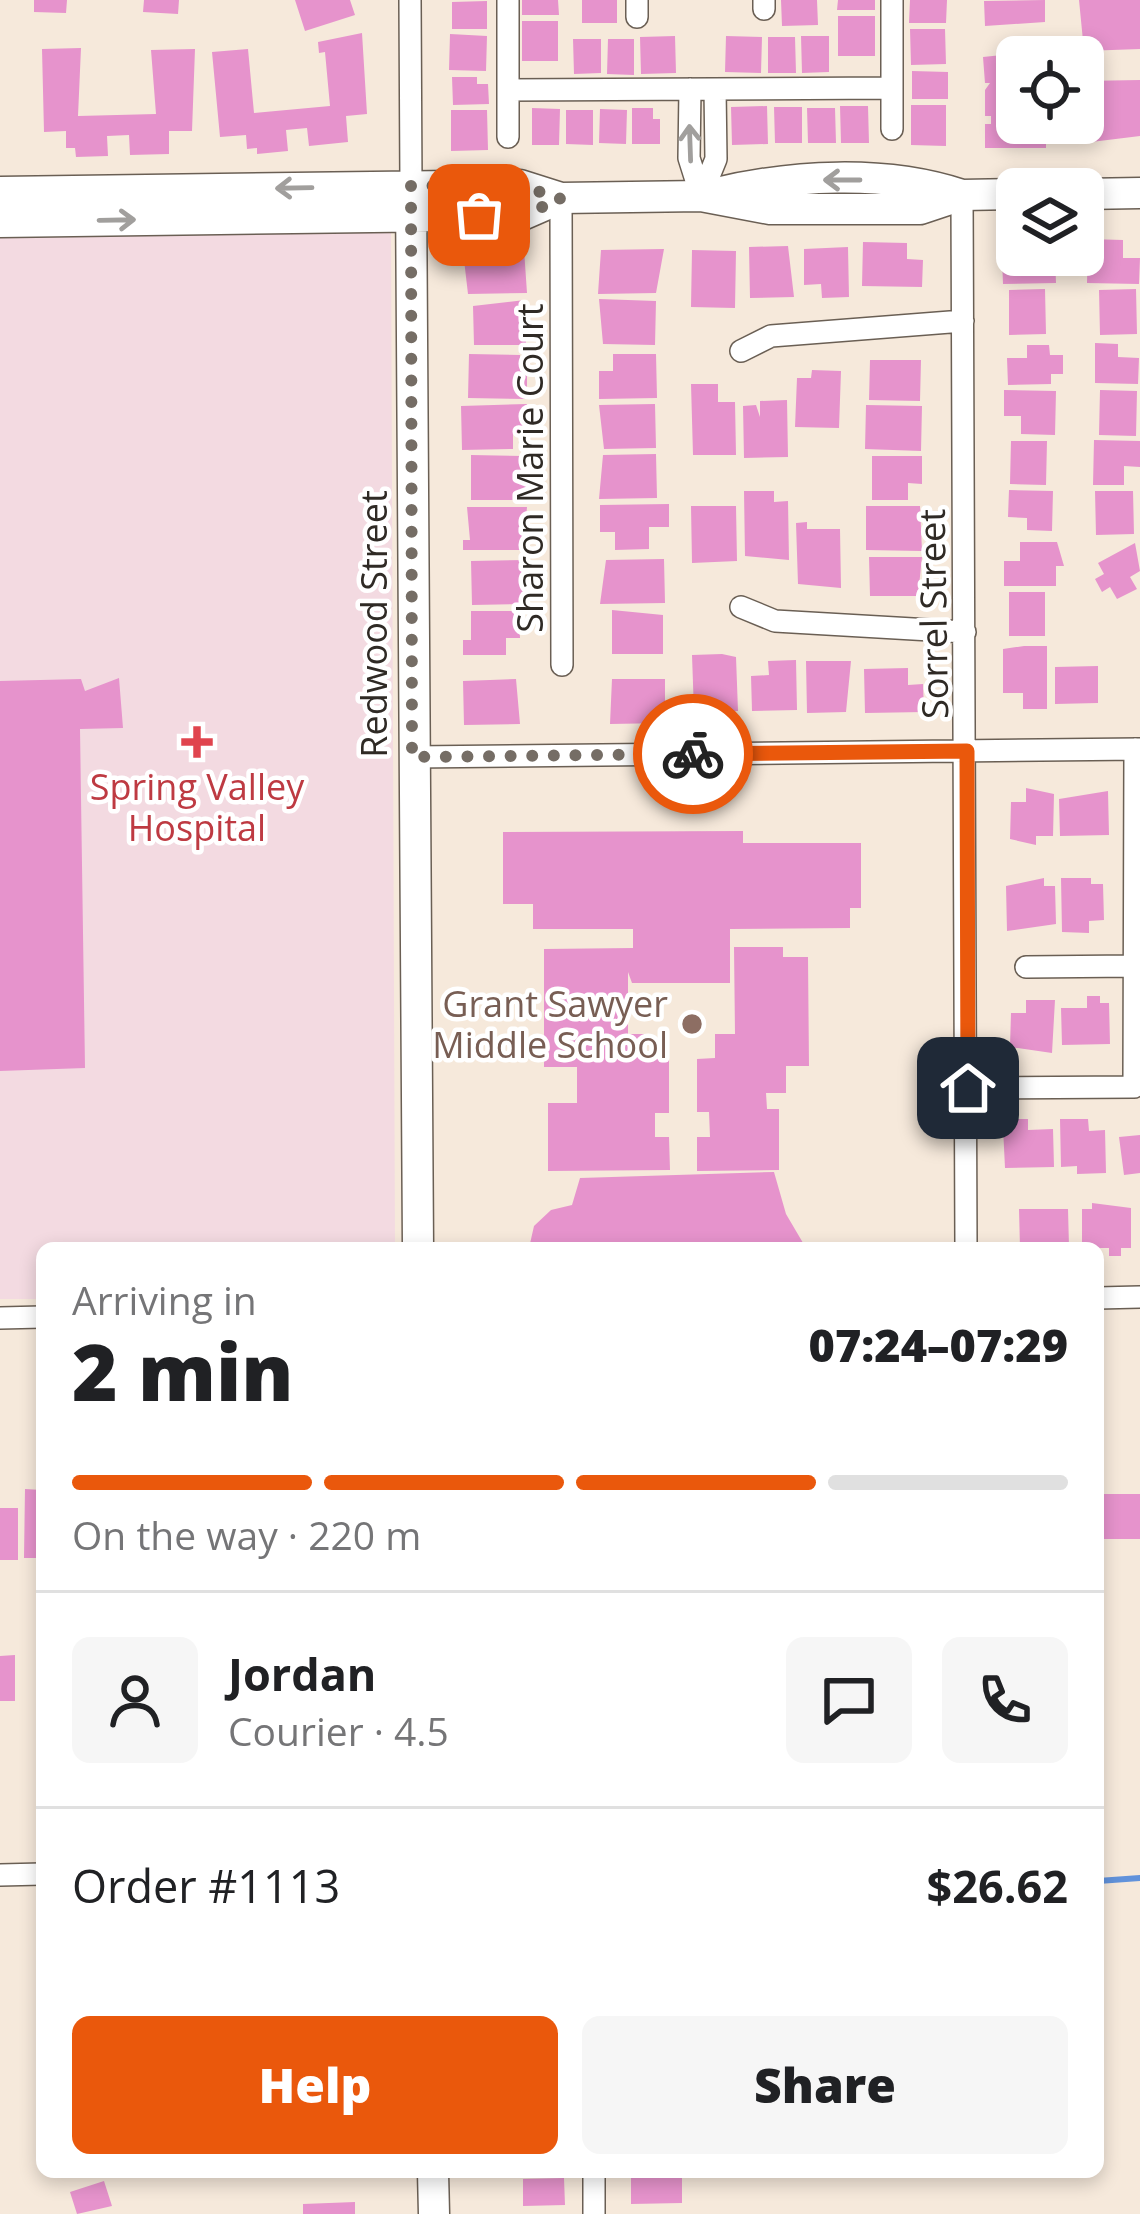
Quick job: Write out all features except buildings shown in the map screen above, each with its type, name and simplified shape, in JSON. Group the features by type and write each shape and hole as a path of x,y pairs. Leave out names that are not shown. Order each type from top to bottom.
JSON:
{"main road":[{"path":"0,222 411,201 520,185 561,199 701,196 770,209 920,209 962,195 996,194"},
{"path":"0,192 411,201"},
{"path":"1104,194 1140,193"},
{"name":"Redwood Street","path":"411,201 418,1242"},
{"path":"434,2178 434,2214"}],"street":[{"name":"Redwood Street","path":"410,0 411,201"},
{"path":"508,0 508,137"},
{"path":"892,0 892,129"},
{"path":"508,90 892,88"},
{"path":"690,89 689,158 701,196"},
{"path":"701,196 716,159 715,89"},
{"name":"Sorrel Street","path":"962,195 966,1242"},
{"name":"Sharon Marie Court","path":"561,199 562,665"},
{"path":"741,351 771,336 963,321"},
{"path":"741,608 776,621 965,632"},
{"path":"412,757 1138,749 1134,1087 968,1088"},
{"path":"1026,967 1134,966"},
{"path":"1104,1298 1140,1297"},
{"path":"0,1318 36,1317"},
{"path":"0,1875 36,1874"},
{"path":"594,2178 594,2214"}],"shaded area":[{"name":"Spring Valley Hospital","path":"391,230 395,1242 36,1242 36,1299 0,1299 0,237"}],"waterway":[{"path":"1104,1881 1140,1878"}],"way so far":[{"path":"479,215 523,215 561,199 520,185 411,186 412,757 693,754"}],"place":[{"name":"Spring Valley Hospital","path":"197,742"},
{"name":"Grant Sawyer Middle School","path":"692,1024"}],"route":[{"path":"693,754 967,751 968,1088"}]}
